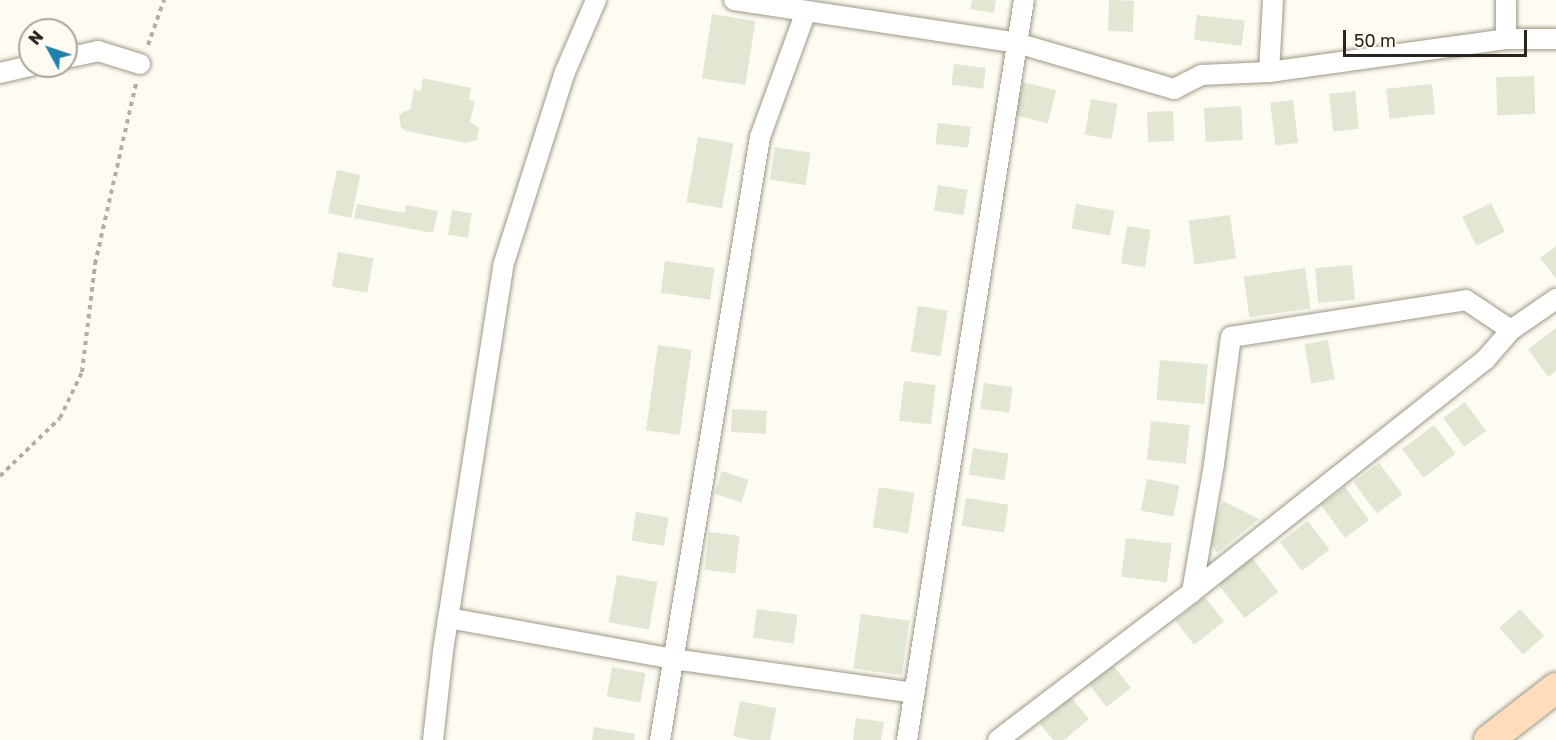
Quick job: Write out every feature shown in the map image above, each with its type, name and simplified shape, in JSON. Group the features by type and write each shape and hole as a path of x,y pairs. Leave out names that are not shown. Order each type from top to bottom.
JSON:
{"main road":[{"path":"1489,740 1556,688"}],"street":[{"path":"433,740 448,618 503,266 566,72 596,0"},
{"path":"734,0 1017,44 1174,89 1201,75 1269,72 1506,39 1556,39"},
{"path":"907,740 1024,0"},
{"path":"1269,72 1273,0"},
{"path":"1506,0 1506,39"},
{"path":"660,740 760,137 806,11"},
{"path":"78,55 98,51 140,64"},
{"path":"0,73 18,69"},
{"path":"998,740 1192,592 1485,360 1511,330 1556,299"},
{"path":"1192,592 1214,464 1231,337 1466,300 1511,330"},
{"path":"448,618 673,659 915,693"}],"path":[{"path":"0,476 60,418 82,372 95,264 140,64 164,0"}],"building":[{"path":"972,0 996,0 994,13 970,9"},
{"path":"1109,0 1134,1 1133,32 1108,31"},
{"path":"712,14 755,21 745,85 702,78"},
{"path":"1197,15 1245,21 1242,46 1194,40"},
{"path":"954,64 986,68 983,89 951,85"},
{"path":"1534,76 1535,114 1497,115 1496,77"},
{"path":"423,78 471,88 469,100 475,101 470,122 479,128 477,140 466,143 401,128 399,116 410,110 414,89 421,91"},
{"path":"1023,82 1056,90 1048,123 1015,115"},
{"path":"1432,84 1435,114 1389,119 1386,89"},
{"path":"1355,91 1359,129 1333,132 1329,94"},
{"path":"1091,99 1118,104 1111,139 1085,134"},
{"path":"1293,100 1298,143 1275,145 1270,103"},
{"path":"1241,106 1243,140 1206,142 1204,108"},
{"path":"1173,111 1174,141 1148,142 1147,112"},
{"path":"938,123 971,127 968,148 935,144"},
{"path":"698,137 733,143 722,208 687,202"},
{"path":"775,147 811,153 805,185 770,180"},
{"path":"337,170 360,175 351,218 328,213"},
{"path":"938,185 968,190 964,215 934,211"},
{"path":"1491,203 1505,232 1476,246 1462,217"},
{"path":"357,204 405,213 406,205 438,211 433,233 354,218"},
{"path":"1076,204 1114,211 1110,235 1072,229"},
{"path":"452,210 472,213 468,238 448,235"},
{"path":"1230,215 1236,259 1195,264 1188,221"},
{"path":"1127,226 1151,230 1145,267 1121,264"},
{"path":"1556,246 1556,279 1540,258"},
{"path":"338,252 373,258 367,293 332,286"},
{"path":"665,261 715,268 710,300 661,293"},
{"path":"1352,265 1355,300 1318,303 1315,268"},
{"path":"1305,268 1311,309 1249,317 1244,277"},
{"path":"918,306 948,311 940,356 911,351"},
{"path":"1556,328 1556,371 1548,377 1528,349"},
{"path":"1328,340 1335,379 1311,384 1304,344"},
{"path":"658,345 692,350 680,435 646,430"},
{"path":"1160,360 1208,364 1204,404 1157,400"},
{"path":"904,381 936,385 931,425 899,421"},
{"path":"984,383 1013,387 1009,413 980,409"},
{"path":"1465,402 1486,431 1464,447 1443,418"},
{"path":"732,409 767,411 766,434 731,432"},
{"path":"1151,421 1190,425 1186,464 1147,460"},
{"path":"1434,425 1456,454 1424,478 1402,449"},
{"path":"973,448 1009,454 1004,480 969,475"},
{"path":"1379,463 1402,494 1377,513 1353,482"},
{"path":"722,471 749,480 741,502 715,494"},
{"path":"1147,479 1179,485 1173,517 1141,510"},
{"path":"879,487 915,493 908,533 873,527"},
{"path":"1345,487 1369,520 1345,538 1321,505"},
{"path":"966,498 1008,505 1004,532 962,526"},
{"path":"1223,501 1259,519 1217,553 1210,541"},
{"path":"636,512 669,517 664,546 631,541"},
{"path":"1308,521 1330,550 1302,571 1280,542"},
{"path":"709,532 740,536 735,573 704,570"},
{"path":"1126,538 1172,544 1167,582 1121,577"},
{"path":"1252,558 1278,592 1245,618 1218,584"},
{"path":"617,575 657,582 649,629 609,622"},
{"path":"1205,597 1224,621 1194,645 1175,620"},
{"path":"757,609 798,615 794,643 753,638"},
{"path":"1520,609 1544,636 1523,654 1499,628"},
{"path":"861,614 910,621 902,675 853,668"},
{"path":"1113,665 1131,688 1106,707 1089,684"},
{"path":"612,667 645,673 640,702 607,697"},
{"path":"1071,697 1089,719 1064,740 1053,740 1040,724"},
{"path":"740,701 776,708 770,740 733,736"},
{"path":"856,718 884,722 881,740 853,740"},
{"path":"594,727 635,734 634,740 592,740"}]}
